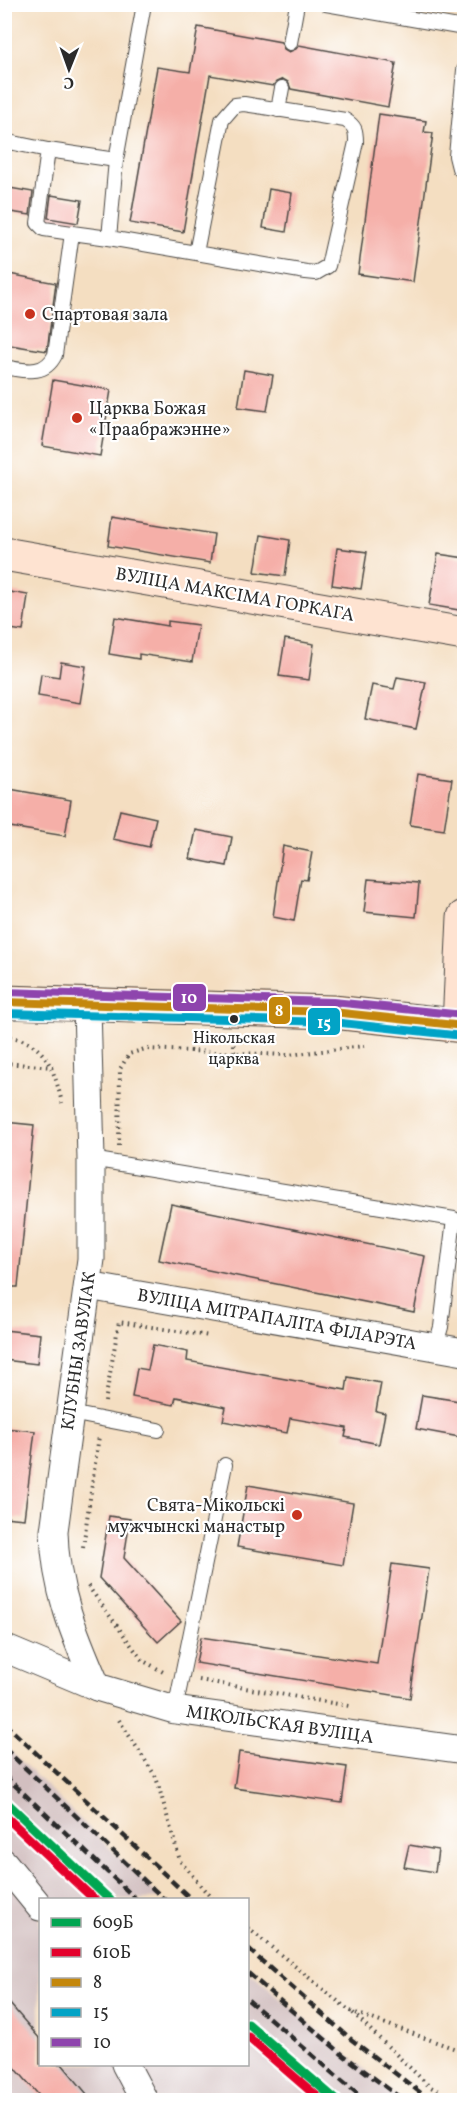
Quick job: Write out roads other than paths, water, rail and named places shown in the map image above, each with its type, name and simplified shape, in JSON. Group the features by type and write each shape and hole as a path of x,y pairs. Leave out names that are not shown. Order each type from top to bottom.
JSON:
{"main road":[{"path":"4,1002 333,1012 462,1025"}],"street":[{"name":"ВУЛІЦА МАКСІМА ГОРКАГА","path":"4,554 465,634"},
{"path":"462,1025 465,917"},
{"name":"КЛУБНЫ ЗАВУЛАК","path":"87,1006 92,1160 88,1286 54,1531 55,1565 69,1621 97,1687"},
{"name":"ВУЛІЦА МІТРАПАЛІТА ФІЛАРЭТА","path":"88,1286 465,1352"},
{"name":"МІКОЛЬСКАЯ ВУЛІЦА","path":"4,1648 97,1687 175,1710 465,1750"},
{"path":"4,1863 39,1906"},
{"path":"126,2066 144,2100"}],"lane":[{"path":"109,238 116,160 144,4"},
{"path":"290,43 297,4"},
{"path":"326,4 465,28"},
{"path":"465,70 456,156 459,168 465,173"},
{"path":"278,110 282,88"},
{"path":"48,150 38,223 44,229 316,273 328,266 356,142 354,125 345,120 235,105 222,120 196,253"},
{"path":"4,141 116,160"},
{"path":"4,367 37,371 51,363 55,355 72,233"},
{"path":"92,1160 454,1219 441,1327 435,1348"},
{"path":"70,1413 158,1430"},
{"path":"175,1710 225,1466"}],"railway":[{"path":"4,1723 190,1898"},
{"path":"4,1748 163,1898"},
{"path":"4,1775 135,1898"},
{"path":"249,1950 352,2040 430,2100"},
{"path":"249,1974 342,2054 403,2100"},
{"path":"249,2001 365,2100"}],"place":[{"name":"Спартовая зала","path":"30,314"},
{"name":"Царква Божая «Праабражэнне»","path":"77,418"},
{"name":"Нікольская царква","path":"234,1019"},
{"name":"Свята-Мікольскі мужчынскі манастыр","path":"297,1515"}]}
